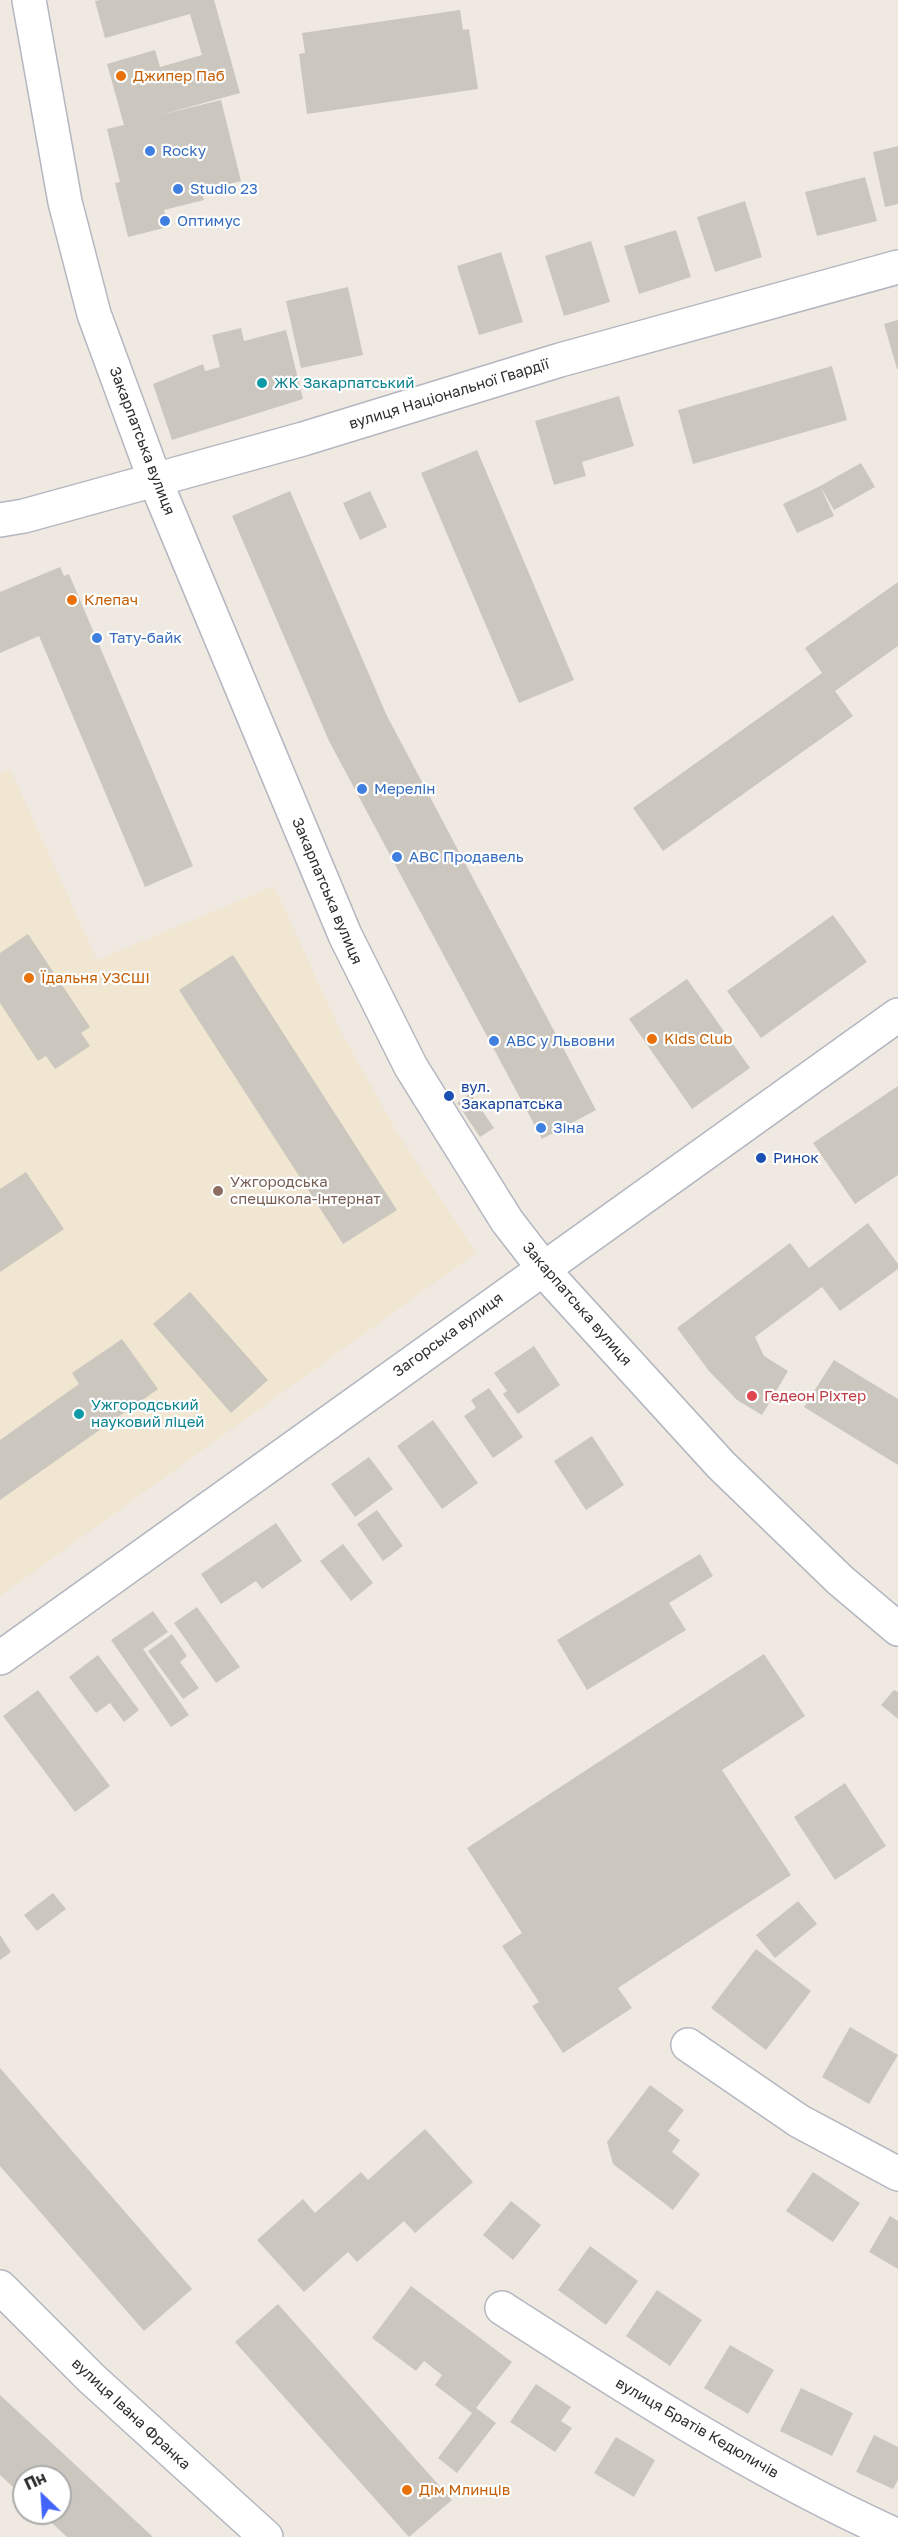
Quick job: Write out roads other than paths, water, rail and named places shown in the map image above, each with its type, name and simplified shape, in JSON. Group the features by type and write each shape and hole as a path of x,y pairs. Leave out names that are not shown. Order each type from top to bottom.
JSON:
{"street":[{"name":"Закарпатська вулиця","path":"29,0 65,202 91,302 155,480 345,935 411,1067 507,1221 543,1268 721,1465 840,1580 898,1629"},
{"name":"вулиця Національної Гвардії","path":"0,520 24,516 303,439 560,360 898,267"},
{"name":"Загорська вулиця","path":"0,1658 898,1015"},
{"path":"688,2045 799,2121 898,2174"},
{"name":"вулиця Івана Франка","path":"0,2287 90,2378 266,2537"},
{"name":"вулиця Братів Кедюличів","path":"502,2308 650,2403 735,2453 898,2536"}],"place":[{"name":"Джипер Паб","path":"121,76"},
{"name":"Rocky","path":"150,151"},
{"name":"Studio 23","path":"178,189"},
{"name":"Оптимус","path":"165,221"},
{"name":"ЖК Закарпатський","path":"262,383"},
{"name":"Клепач","path":"72,600"},
{"name":"Тату-байк","path":"97,638"},
{"name":"Мерелін","path":"362,789"},
{"name":"ABC Продавель","path":"397,857"},
{"name":"Їдальня УЗСШІ","path":"29,978"},
{"name":"Kids Club","path":"652,1039"},
{"name":"ABC у Львовни","path":"494,1041"},
{"name":"вул. Закарпатська","path":"449,1096"},
{"name":"Зіна","path":"541,1128"},
{"name":"Ринок","path":"761,1158"},
{"name":"Ужгородська спецшкола-інтернат","path":"218,1191"},
{"name":"Гедеон Ріхтер","path":"752,1396"},
{"name":"Ужгородський науковий ліцей","path":"79,1414"},
{"name":"Дім Млинців","path":"407,2490"}]}
